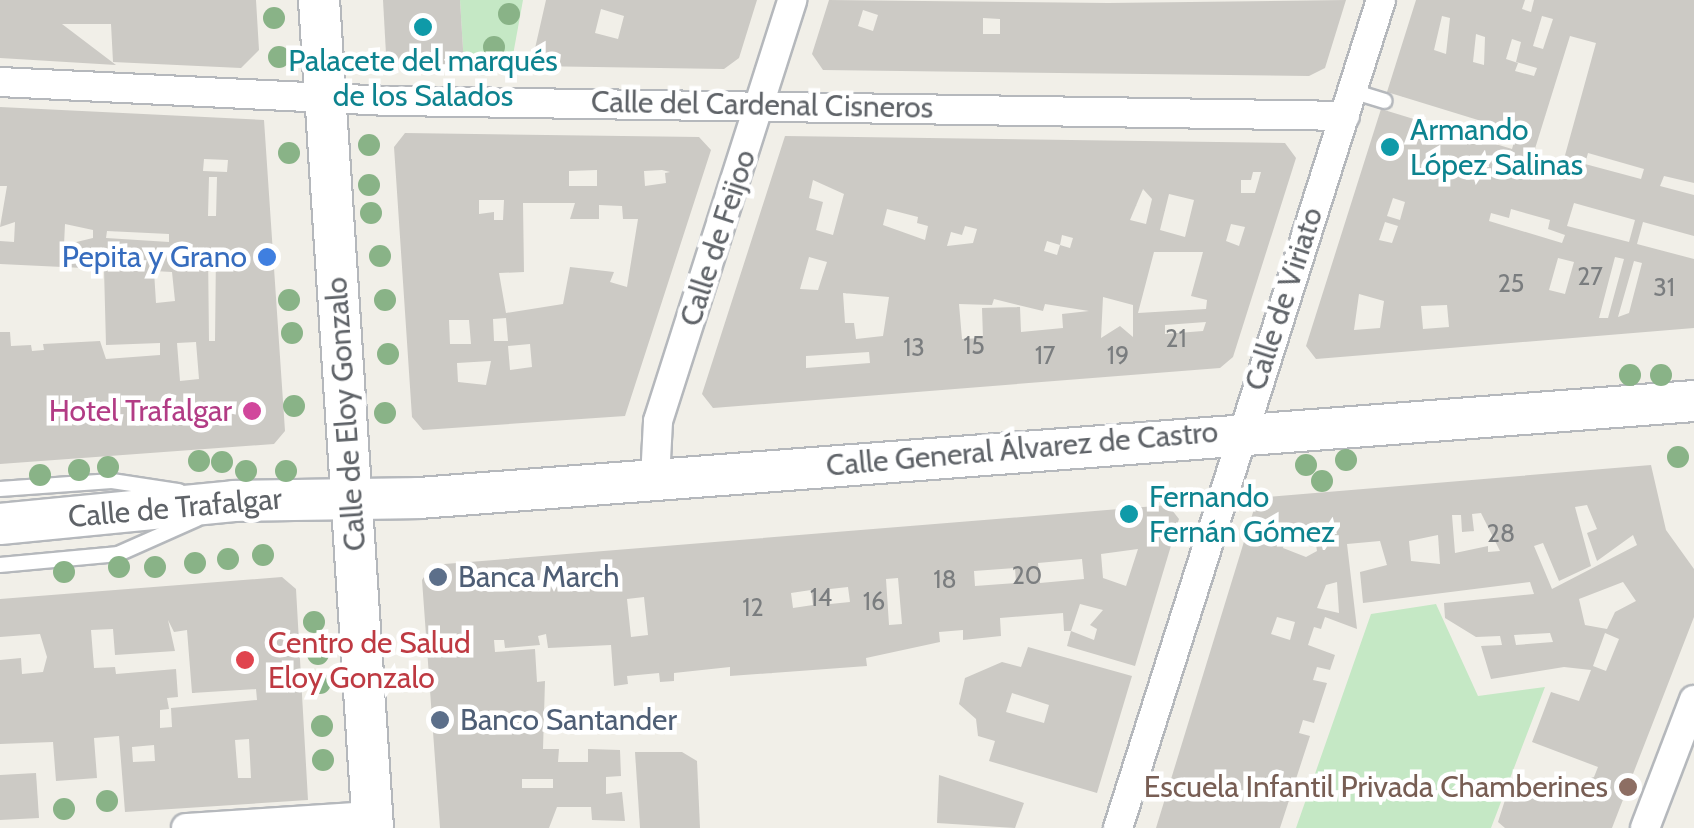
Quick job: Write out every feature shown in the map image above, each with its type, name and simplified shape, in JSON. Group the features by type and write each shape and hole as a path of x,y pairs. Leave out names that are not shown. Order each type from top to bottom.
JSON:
{"street":[{"name":"Calle de Eloy Gonzalo","path":"319,0 372,822"},
{"name":"Calle de Feijoo","path":"654,478 658,421 792,0"},
{"name":"Calle de Viriato","path":"1118,828 1381,0"},
{"name":"Calle del Cardenal Cisneros","path":"0,82 326,98 761,106 1348,104"},
{"name":"Calle General Álvarez de Castro","path":"350,498 1694,401"},
{"name":"Calle de Trafalgar","path":"0,524 234,502 350,498"},
{"path":"1644,828 1694,700"},
{"path":"186,828 372,822"}],"lane":[{"path":"1348,104 1384,101"},
{"path":"0,489 112,481 234,502"},
{"path":"0,565 131,550 234,502"}],"green space":[{"path":"460,0 523,0 511,66 464,66"},
{"path":"1436,604 1478,696 1545,687 1491,828 1296,828 1371,614"}],"building":[{"path":"0,0 256,0 259,50 241,68 113,62 111,24 62,24 116,65 0,58"},
{"name":"Palacete del marqués de los Salados","path":"383,0 460,0 464,66 398,65 386,54"},
{"path":"546,0 757,0 739,58 724,69 531,66","holes":["601,9 624,16 618,39 595,33"]},
{"path":"829,0 1346,0 1325,68 1309,76 823,70 812,54","holes":["863,10 878,15 873,31 858,26","983,18 1000,19 1000,34 983,34"]},
{"path":"1416,0 1525,0 1522,9 1531,12 1534,0 1694,0 1694,183 1664,176 1660,186 1694,195 1694,236 1643,222 1637,244 1694,259 1694,328 1316,359 1306,346 1381,109 1512,149 1517,132 1387,92","holes":["1442,16 1450,18 1446,54 1434,50","1542,16 1553,19 1543,49 1533,46","1476,34 1485,37 1484,65 1473,62","1570,36 1596,43 1559,177 1529,168","1512,39 1521,42 1516,62 1537,68 1534,76 1515,71 1518,63 1506,59","1588,153 1644,169 1641,179 1585,164","1393,198 1405,202 1400,220 1387,216","1574,203 1635,220 1629,242 1567,226","1511,209 1550,220 1548,229 1565,235 1562,243 1489,221 1491,213 1509,218","1385,222 1398,226 1392,243 1379,240","1615,257 1624,259 1608,318 1599,318","1558,258 1574,262 1565,294 1549,290","1634,261 1642,263 1629,313 1618,317","1359,294 1384,301 1380,328 1354,330","1447,305 1449,327 1423,329 1421,306"]},
{"path":"0,107 264,120 285,431 274,444 0,464 0,332 10,332 11,346 31,345 32,351 44,350 43,344 100,341 106,359 160,355 160,343 106,345 104,269 0,264 0,241 14,242 15,222 0,227 7,186 0,186","holes":["204,159 228,160 227,172 203,171","209,177 217,177 216,216 208,216","65,224 93,230 93,238 64,245","107,231 169,234 169,242 106,238","208,250 216,251 215,341 209,341","154,271 172,272 175,301 156,303","196,342 199,379 180,381 177,343"]},
{"path":"405,133 699,137 711,150 625,416 423,430 412,417 394,147","holes":["597,170 597,186 569,186 569,171","644,171 670,172 665,173 666,183 645,186","479,200 504,200 503,220 494,220 494,212 479,214","523,203 575,203 570,219 599,219 599,205 622,206 623,219 638,219 627,287 610,282 614,272 570,267 563,304 506,313 499,273 524,272","506,318 508,341 494,341 493,319","449,320 469,320 471,344 450,344","530,344 532,367 510,370 508,346","491,361 486,385 458,382 457,363"]},
{"path":"785,136 1285,143 1296,158 1233,357 1220,368 713,408 702,394","holes":["1253,172 1261,172 1255,193 1241,193 1241,180 1251,180","813,180 844,194 833,235 816,230 823,202 809,198","1143,189 1152,199 1146,224 1130,220","1169,194 1194,200 1185,237 1160,230","887,209 918,217 917,223 928,226 925,240 883,225","1231,224 1245,227 1239,246 1226,241","965,226 977,229 973,243 947,246 951,232 962,235","1062,235 1073,238 1070,248 1060,245","1047,241 1060,245 1057,255 1044,251","1154,252 1203,252 1191,296 1207,300 1206,309 1138,313","809,257 827,262 818,290 800,289","843,293 889,297 883,336 856,339 854,323 845,323","1103,297 1133,305 1133,337 1120,326 1101,338","994,299 1043,311 1045,304 1089,311 1062,314 1063,328 1021,332 1020,307 982,308 983,338 962,339 959,304 992,305","1206,322 1203,331 1165,334 1165,325","869,352 870,363 806,368 806,356"]},
{"path":"1651,465 1666,530 1694,569 1694,617 1612,828 1505,828 1498,822 1512,778 1528,785 1532,796 1594,777 1598,767 1532,742 1551,692 1579,701 1591,670 1564,667 1491,679 1481,646 1502,645 1500,636 1476,637 1445,618 1444,603 1534,594 1530,582 1363,603 1360,572 1387,565 1380,541 1347,544 1357,629 1325,617 1321,629 1314,627 1308,645 1335,655 1330,670 1317,667 1313,680 1327,683 1314,723 1303,720 1299,733 1310,736 1280,828 1156,828 1254,509 1268,497","holes":["1587,505 1597,529 1587,533 1597,561 1633,535 1637,545 1552,589 1534,546 1543,543 1559,581 1591,566 1575,507","1481,513 1500,551 1488,552 1488,546 1455,553 1452,515 1461,515 1462,532 1474,531 1472,514","1314,532 1317,551 1306,557 1283,548 1286,536","1438,535 1440,564 1411,561 1409,541","1337,582 1339,613 1317,608 1326,585","1623,582 1636,601 1615,612 1607,629 1585,625 1579,599","1277,617 1295,622 1290,640 1271,634","1550,633 1553,642 1516,645 1514,635","1605,633 1619,639 1606,671 1593,666"]},
{"path":"1168,505 1179,519 1135,666 1067,646 1071,631 1064,631 1063,613 1000,618 1001,636 963,640 963,630 939,632 940,642 866,658 867,666 730,676 730,667 674,673 674,681 660,682 659,673 627,676 628,684 614,686 611,645 548,648 546,634 538,636 540,645 505,648 504,640 494,640 495,652 535,649 537,682 545,681 543,749 559,749 558,762 588,762 588,749 620,750 621,776 606,777 606,794 622,792 625,821 592,820 591,807 557,807 549,828 440,828 422,580 432,565","holes":["1138,549 1126,586 1103,578 1101,554","1082,559 1084,579 1040,583 1038,563","1015,568 1016,583 975,586 974,571","898,578 902,624 889,625 886,579","848,587 850,602 830,604 830,589","811,590 813,605 793,608 791,593","644,597 648,635 631,637 627,599","1080,604 1103,610 1090,625 1097,629 1094,640 1071,631","488,712 489,727 471,729 469,713","522,779 553,779 553,788 522,788"]},
{"path":"282,577 296,589 308,800 125,812 119,736 94,738 97,778 56,781 53,742 0,744 0,660 21,658 22,674 43,672 47,657 40,634 0,637 0,599","holes":["168,620 174,632 187,630 192,693 256,689 257,700 171,708 172,727 160,728 160,710 169,709 167,698 178,697 176,669 116,674 115,667 94,668 91,630 113,629 115,655 175,651","249,739 251,778 238,778 235,740","154,745 155,761 133,762 132,747"]},
{"path":"1028,647 1132,676 1097,793 989,761 995,741 978,736 976,719 959,704 965,678 1002,662 1021,667","holes":["1012,693 1049,705 1044,723 1006,712"]},
{"path":"635,752 682,752 697,761 700,828 640,828"},
{"path":"36,773 39,818 0,820 0,775"},
{"path":"939,775 1024,803 1015,828 937,823"}],"place":[{"name":"Palacete del marqués de los Salados","path":"423,27"},
{"name":"Armando López Salinas","path":"1390,147"},
{"name":"Pepita y Grano","path":"267,257"},
{"name":"Hotel Trafalgar","path":"252,411"},
{"name":"Fernando Fernán Gómez","path":"1129,514"},
{"name":"Banca March","path":"438,577"},
{"name":"Centro de Salud Eloy Gonzalo","path":"245,660"},
{"name":"Banco Santander","path":"440,720"},
{"name":"Escuela Infantil Privada Chamberines","path":"1628,787"}]}
